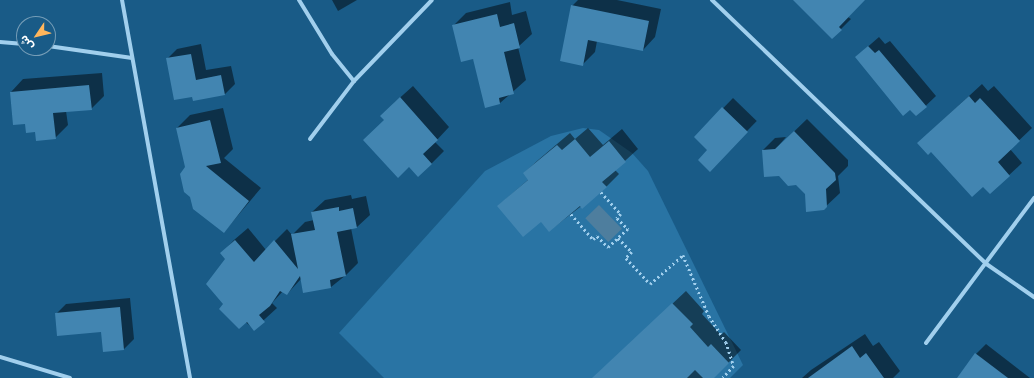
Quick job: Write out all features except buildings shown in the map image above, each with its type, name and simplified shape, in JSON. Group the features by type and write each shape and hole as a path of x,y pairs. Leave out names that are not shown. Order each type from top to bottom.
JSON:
{"street":[{"path":"122,0 190,378"},
{"path":"298,0 332,54 354,81"},
{"path":"310,139 354,81 432,0"},
{"path":"712,0 985,263 1034,297"},
{"path":"0,42 16,43"},
{"path":"56,47 132,58"},
{"path":"926,343 1034,198"},
{"path":"0,357 70,378"}],"path":[{"path":"571,214 593,239 597,236 608,248 628,229 617,218 621,214 601,192"},
{"path":"618,238 632,252 626,258 650,284 683,256 709,316 726,342 734,366 723,378"}],"shaded area":[{"path":"583,128 599,130 632,153 648,171 743,365 730,378 384,378 339,333 485,171 551,136"},
{"path":"599,205 622,229 608,242 585,218"}]}
